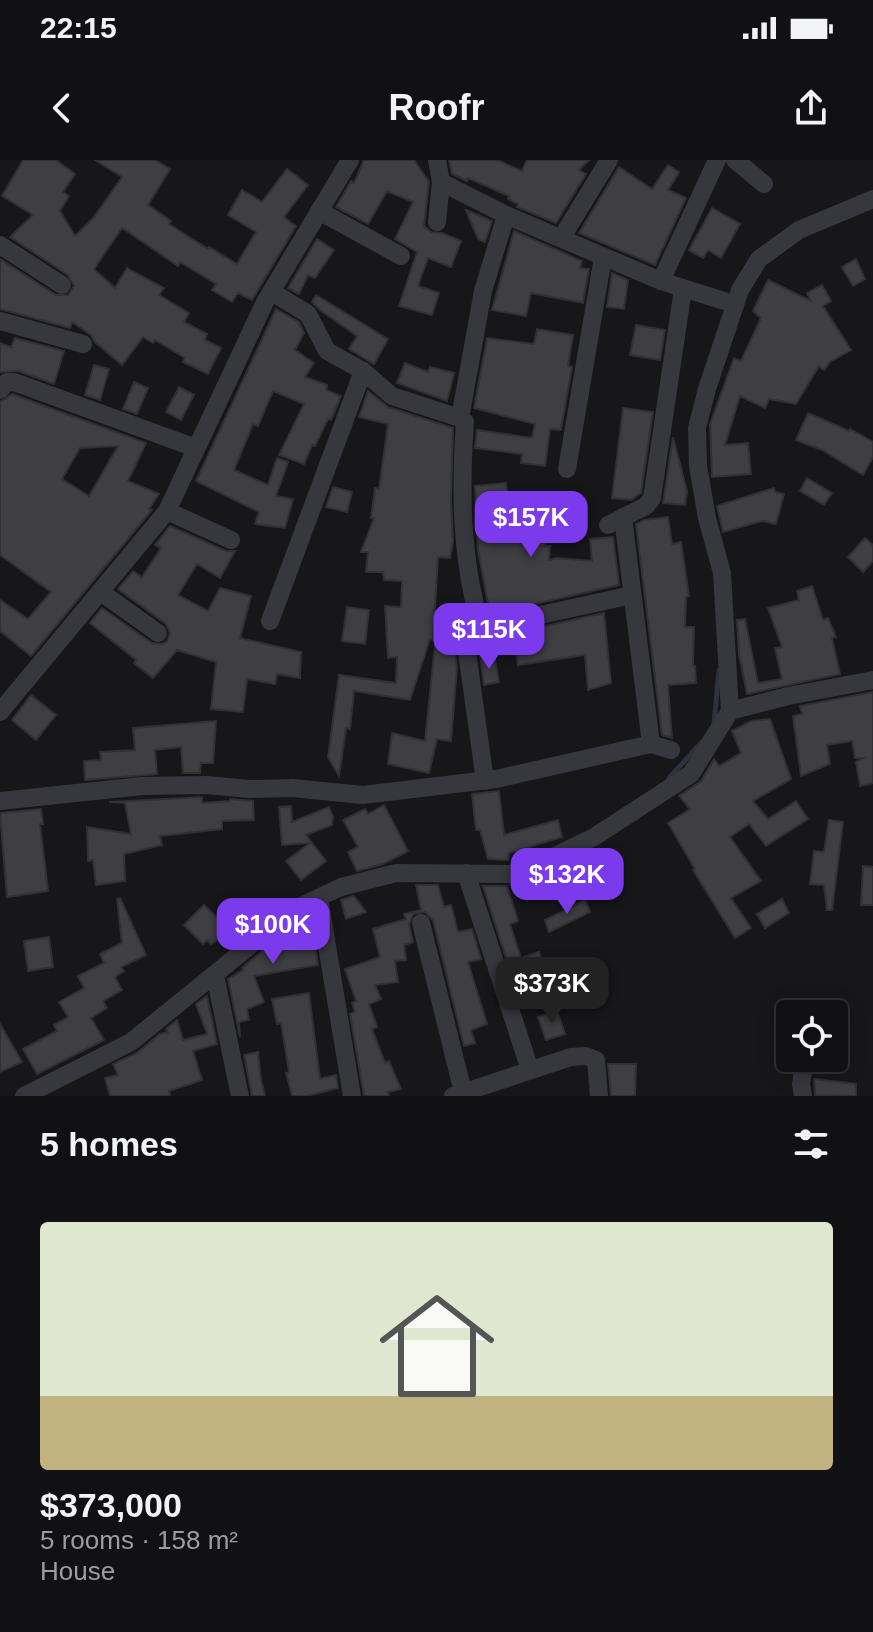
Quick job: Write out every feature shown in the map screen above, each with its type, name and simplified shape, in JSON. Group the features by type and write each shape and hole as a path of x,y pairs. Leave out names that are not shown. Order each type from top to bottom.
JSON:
{"street":[{"path":"0,712 102,593 167,511 272,292 350,160"},
{"path":"437,160 441,182 437,222"},
{"path":"562,237 609,160"},
{"path":"661,281 717,160"},
{"path":"735,160 764,184"},
{"path":"441,182 506,215 603,257 661,281 724,301"},
{"path":"36,1093 131,1042 295,909 341,887 396,873 518,874 594,837 691,774 730,711 722,573 707,518 698,466 697,428 707,389 740,290 759,259 799,230 873,199"},
{"path":"319,211 401,256"},
{"path":"460,418 483,291 506,215"},
{"path":"0,245 62,285"},
{"path":"567,469 603,257"},
{"path":"651,744 632,595 616,521 646,506 652,498 683,289"},
{"path":"272,292 308,314 327,351 363,371 392,396 465,422 461,490 469,575 481,628 467,652 485,781"},
{"path":"0,321 83,344"},
{"path":"270,621 363,371"},
{"path":"0,390 7,382 14,382 196,448"},
{"path":"167,511 231,540"},
{"path":"102,593 158,633"},
{"path":"481,628 632,595"},
{"path":"730,711 873,680"},
{"path":"0,801 142,786 193,785 292,788 363,795 485,781 651,744 671,750"},
{"path":"466,873 530,1070"},
{"path":"319,898 352,1096"},
{"path":"421,923 458,1094 571,1057 586,1056 596,1060 599,1096"},
{"path":"215,975 240,1096"},
{"path":"803,1072 803,1096"}],"building":[{"path":"23,160 56,160 75,174 63,192 69,196 60,211 75,236 94,217 122,177 95,160 155,160 170,169 148,205 171,221 169,224 237,264 256,232 228,215 242,190 262,202 287,169 308,185 284,217 296,226 252,300 238,293 232,302 212,290 216,284 180,262 178,266 122,228 94,269 115,288 127,268 164,288 159,295 189,313 184,322 207,334 205,340 221,348 208,374 183,362 185,358 155,340 153,343 143,337 122,365 91,335 72,322 70,328 0,309 0,259 56,295 68,295 74,286 68,275 10,237 33,215 2,196"},
{"path":"364,160 414,160 429,182 424,226 431,232 461,241 451,267 428,258 418,286 439,293 432,315 399,306 417,252 395,239 413,202 387,191 368,224 336,207 351,181 354,183"},
{"path":"449,160 497,160 522,171 527,160 589,160 579,170 586,174 556,223 517,207 518,204 508,199 509,196 452,174"},
{"path":"668,165 679,172 668,190 686,198 655,265 579,233 619,167 652,189"},
{"path":"712,208 740,224 721,258 708,250 703,258 689,250"},
{"path":"466,210 492,221 485,242 478,239"},
{"path":"514,231 582,261 580,268 589,269 583,303 531,293 526,316 492,310"},
{"path":"317,239 334,250 315,278 308,275 299,294 288,288"},
{"path":"856,259 865,279 853,286 842,267"},
{"path":"612,273 628,280 624,309 607,307"},
{"path":"768,280 811,301 807,293 822,285 831,301 823,306 851,350 830,362 824,370 819,366 796,404 769,399 765,408 740,396 725,445 748,443 751,474 712,477 710,424 734,358 741,361 761,318 753,311"},
{"path":"316,295 388,339 374,364 349,349 357,336 312,302"},
{"path":"276,309 299,322 304,333 295,350 314,363 305,377 327,385 326,390 341,396 331,420 328,419 315,446 312,445 304,464 279,455 304,404 273,391 258,426 253,424 234,470 268,485 277,458 288,462 276,496 293,499 285,528 255,524 259,512 196,481"},
{"path":"636,325 665,330 660,360 630,355"},
{"path":"537,329 573,335 568,366 572,367 561,430 550,429 545,466 521,463 522,454 475,448 477,430 532,438 535,424 474,408 487,338 534,344"},
{"path":"15,338 64,351 54,384 18,371 0,372 0,343 11,347"},
{"path":"405,363 428,372 430,367 454,373 447,401 397,383"},
{"path":"94,365 109,369 100,400 85,395"},
{"path":"134,382 148,388 137,414 123,409"},
{"path":"179,387 194,395 181,420 166,412"},
{"path":"368,391 388,407 453,428 453,541 450,558 438,557 433,640 430,639 410,700 354,691 350,729 346,728 339,776 328,757 339,675 396,683 397,657 388,658 385,606 401,607 402,581 384,580 383,572 366,572 368,552 361,552 374,518 371,518 375,488 379,489 388,424 359,417"},
{"path":"12,394 146,443 128,481 159,494 149,509 152,510 31,656 0,631 0,600 28,619 51,592 0,555 0,402","holes":["118,446 89,496 62,479 80,448"]},
{"path":"623,408 653,412 641,493 631,500 612,498"},
{"path":"808,413 850,429 873,442 873,457 863,475 822,450 796,440"},
{"path":"673,437 687,491 685,505 663,503"},
{"path":"807,478 832,493 824,505 800,491"},
{"path":"506,483 510,520 534,521 534,529 546,530 545,546 550,546 549,560 592,561 590,539 613,537 619,585 490,614 478,550 475,486"},
{"path":"333,487 352,492 347,512 326,507"},
{"path":"774,488 775,492 784,494 776,524 762,521 723,532 717,506"},
{"path":"668,517 672,544 681,542 689,596 686,597 685,627 694,627 696,683 668,685 672,738 662,735 636,524"},
{"path":"170,526 226,551 235,551 220,578 197,564 178,595 208,611 220,588 251,596 240,638 301,652 300,678 277,674 275,684 247,679 243,712 211,709 216,662 177,650 153,678 90,623 102,608 152,643 167,641 170,633 166,624 118,589 133,571 142,577 161,548 155,545"},
{"path":"865,538 873,545 873,561 863,572 848,557"},
{"path":"812,586 823,620 828,618 836,637 832,638 840,674 747,694 739,654 737,620 745,619 758,683 782,679 775,648 782,647 768,608 799,600 797,591"},
{"path":"347,607 369,610 365,644 342,641"},
{"path":"604,613 611,683 588,690 585,655 518,665 516,649 526,648 523,631"},
{"path":"436,635 459,637 455,653 457,668 451,741 437,739 429,773 388,764 392,733 425,741"},
{"path":"480,655 488,655 488,661 495,660 499,682 484,685"},
{"path":"873,692 873,783 860,786 856,762 863,758 855,758 852,741 827,745 830,764 801,776 793,716 802,714 800,706"},
{"path":"31,695 56,715 36,740 12,720"},
{"path":"770,719 791,779 753,801 768,819 796,801 808,819 766,846 749,824 730,837 761,881 731,898 751,928 735,938 668,823 690,809 679,796 701,781 714,759 719,766 741,753 732,731 751,721"},
{"path":"216,721 213,763 201,763 200,773 183,773 181,747 155,750 157,774 85,780 84,761 101,760 100,752 135,750 133,728"},
{"path":"499,791 504,835 558,820 562,837 509,853 508,860 488,859 480,830 476,830 472,794"},
{"path":"202,797 202,803 230,799 253,801 254,820 222,821 222,829 160,836 162,845 124,854 125,881 96,885 93,860 88,861 87,827 131,834 125,803 109,802"},
{"path":"384,805 408,851 383,864 357,871 348,852 358,847 343,820 365,809 368,814"},
{"path":"291,806 292,822 329,807 333,817 332,825 306,835 326,861 301,880 286,861 310,843 282,845 279,807"},
{"path":"41,809 48,891 7,897 0,813"},
{"path":"829,820 843,822 832,910 827,910 824,885 810,884 814,851 824,852"},
{"path":"863,866 873,867 873,905 861,905"},
{"path":"416,885 438,885 444,907 451,905 458,932 472,929 481,959 468,962 487,1024 471,1030 475,1043 464,1046 433,920 425,912 413,914 409,925 413,942 404,945 406,960 395,961 398,982 375,985 381,999 369,1004 377,1027 372,1029 385,1063 389,1061 401,1089 388,1092 389,1096 364,1096 350,1014 355,1012 352,1003 356,1001 345,969 380,957 373,929 406,919 404,914 421,910"},
{"path":"483,886 507,886 518,921 510,924 521,958 539,952 546,976 515,986"},
{"path":"354,896 366,912 346,919 341,900"},
{"path":"120,898 146,955 121,967 124,971 115,977 122,990 103,1001 107,1008 91,1018 104,1040 37,1074 23,1049 57,1031 54,1025 68,1017 59,1002 84,988 78,976 104,963 100,954 122,943 117,899"},
{"path":"782,899 789,913 765,928 757,914"},
{"path":"585,900 590,912 549,932 545,920"},
{"path":"204,905 232,932 211,944 207,940 203,944 184,925"},
{"path":"310,915 318,965 254,976 264,1002 247,1009 249,1020 239,1022 240,1037 228,979 243,970 277,939 288,938 287,931"},
{"path":"49,937 53,967 28,971 24,941"},
{"path":"309,993 320,1079 336,1075 338,1088 307,1096 292,1096 286,1073 289,1072 281,1023 277,1024 272,999"},
{"path":"207,996 217,1044 193,1051 202,1080 169,1091 170,1096 110,1096 105,1078 118,1075 113,1064 137,1053 160,1034 168,1032 166,1029 177,1020 183,1040 207,1034 196,1004"},
{"path":"557,1010 565,1034 546,1040 538,1017"},
{"path":"0,1024 22,1062 0,1072"},
{"path":"258,1052 265,1096 252,1096 244,1055"},
{"path":"608,1064 636,1064 635,1096 611,1096"},
{"path":"814,1079 856,1084 856,1096 815,1095"}],"waterway":[{"path":"714,724 719,670"},
{"path":"669,778 702,742"}]}
